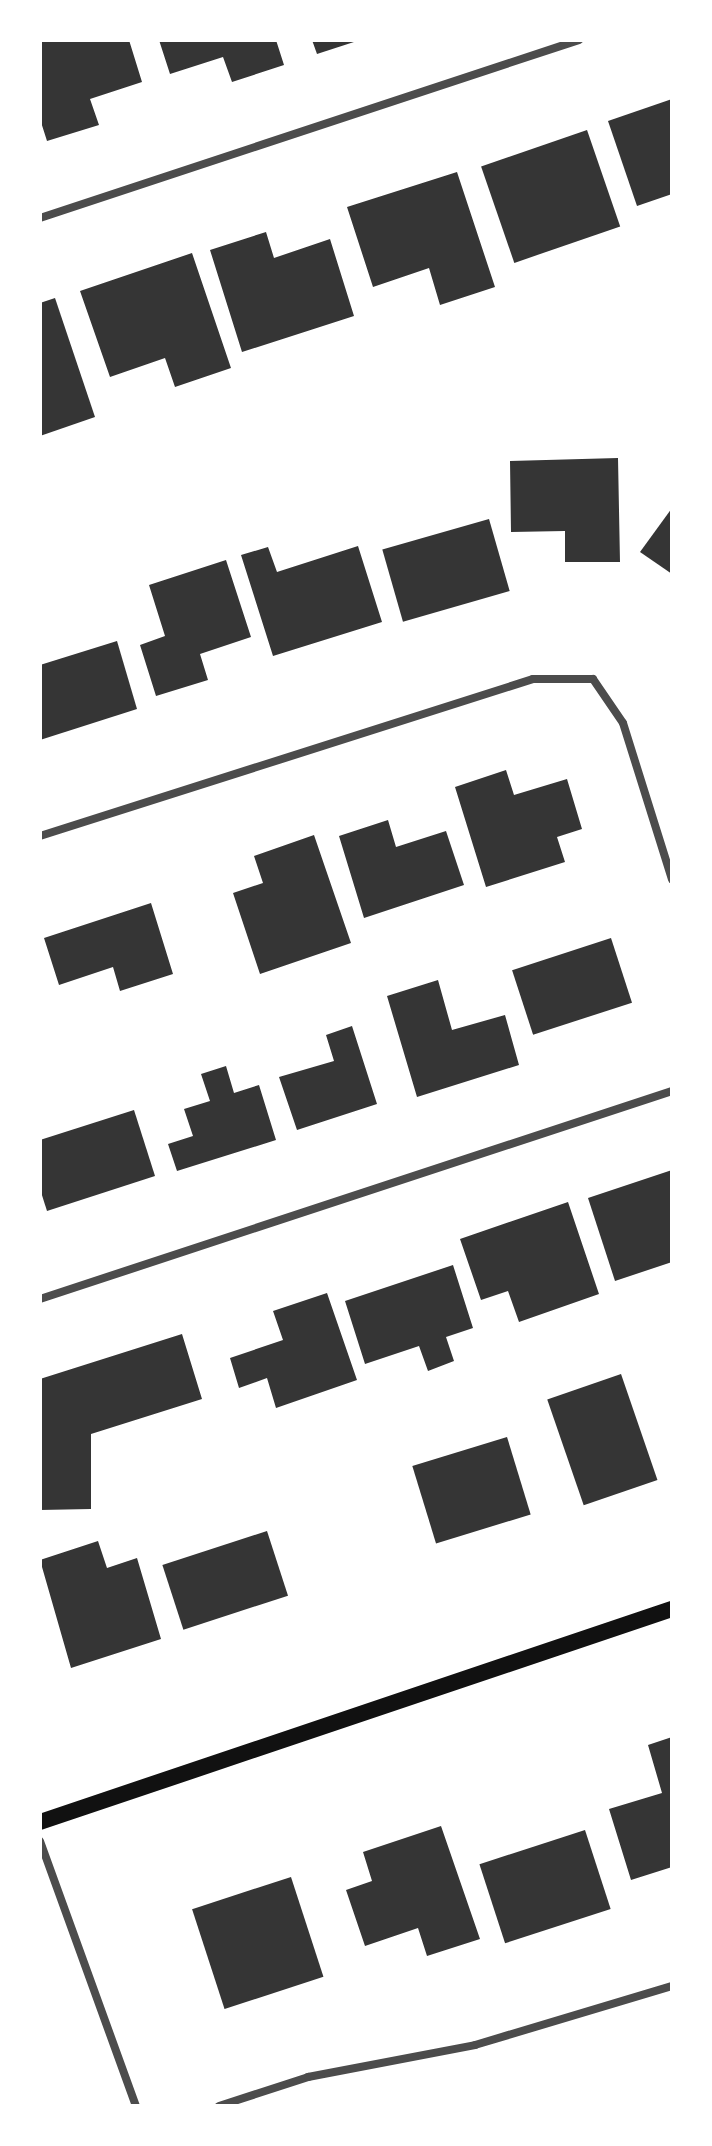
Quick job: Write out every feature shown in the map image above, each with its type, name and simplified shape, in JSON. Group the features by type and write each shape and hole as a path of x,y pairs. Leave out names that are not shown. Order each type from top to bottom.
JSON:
{"main road":[{"path":"40,1822 672,1609"}],"street":[{"path":"40,218 579,40"},
{"path":"40,836 533,679 593,679 623,723 672,879"},
{"path":"40,1299 672,1091"},
{"path":"40,1841 136,2106"},
{"path":"219,2106 308,2077 475,2045 672,1987"}],"building":[{"path":"40,40 129,40 142,82 90,99 99,125 47,141 40,119"},
{"path":"159,40 276,40 284,65 232,82 223,57 170,74"},
{"path":"312,40 357,40 357,41 317,54"},
{"path":"672,99 672,194 637,206 608,121"},
{"path":"587,130 620,226 514,263 481,166"},
{"path":"457,172 495,287 440,305 429,268 373,287 347,207"},
{"path":"266,232 274,258 330,239 354,316 242,352 210,250"},
{"path":"192,253 231,368 175,387 165,358 110,377 80,291"},
{"path":"55,298 95,417 40,436 40,303"},
{"path":"618,458 620,562 565,562 565,531 511,532 510,461"},
{"path":"672,508 672,574 640,552"},
{"path":"489,519 510,591 403,622 382,550"},
{"path":"358,546 382,622 273,656 241,555 268,547 277,572"},
{"path":"226,560 251,637 200,654 208,680 156,696 140,645 165,636 149,585"},
{"path":"117,641 137,709 40,740 40,665"},
{"path":"506,770 514,795 567,779 582,829 557,837 565,862 486,887 455,787"},
{"path":"388,820 396,847 446,831 464,885 364,918 339,836"},
{"path":"314,835 351,943 260,974 233,893 263,883 254,856"},
{"path":"151,903 173,974 120,991 113,967 59,985 44,938"},
{"path":"611,938 632,1003 533,1035 512,970"},
{"path":"438,980 452,1030 505,1015 519,1065 417,1097 387,996"},
{"path":"352,1026 377,1104 297,1130 279,1077 334,1061 326,1035"},
{"path":"226,1066 234,1093 259,1085 276,1140 177,1171 168,1144 193,1136 184,1109 210,1101 201,1074"},
{"path":"134,1110 155,1176 47,1211 40,1189 40,1140"},
{"path":"672,1170 672,1262 615,1281 588,1198"},
{"path":"568,1202 599,1294 519,1322 508,1291 481,1300 460,1239"},
{"path":"453,1265 473,1328 446,1337 454,1361 428,1371 419,1346 365,1364 345,1301"},
{"path":"327,1293 357,1380 276,1408 267,1378 239,1388 230,1358 283,1340 273,1311"},
{"path":"182,1334 202,1399 91,1434 91,1509 40,1510 40,1379"},
{"path":"621,1374 657,1480 584,1505 547,1399"},
{"path":"507,1437 531,1514 436,1543 412,1466"},
{"path":"267,1531 288,1596 183,1630 162,1565"},
{"path":"98,1541 107,1568 137,1558 161,1639 71,1668 40,1560"},
{"path":"672,1737 672,1867 631,1880 609,1809 662,1793 648,1745"},
{"path":"441,1826 480,1939 427,1956 418,1928 365,1946 346,1890 372,1881 363,1852"},
{"path":"585,1830 611,1909 505,1943 479,1864"},
{"path":"291,1877 323,1977 225,2009 192,1909"}]}
